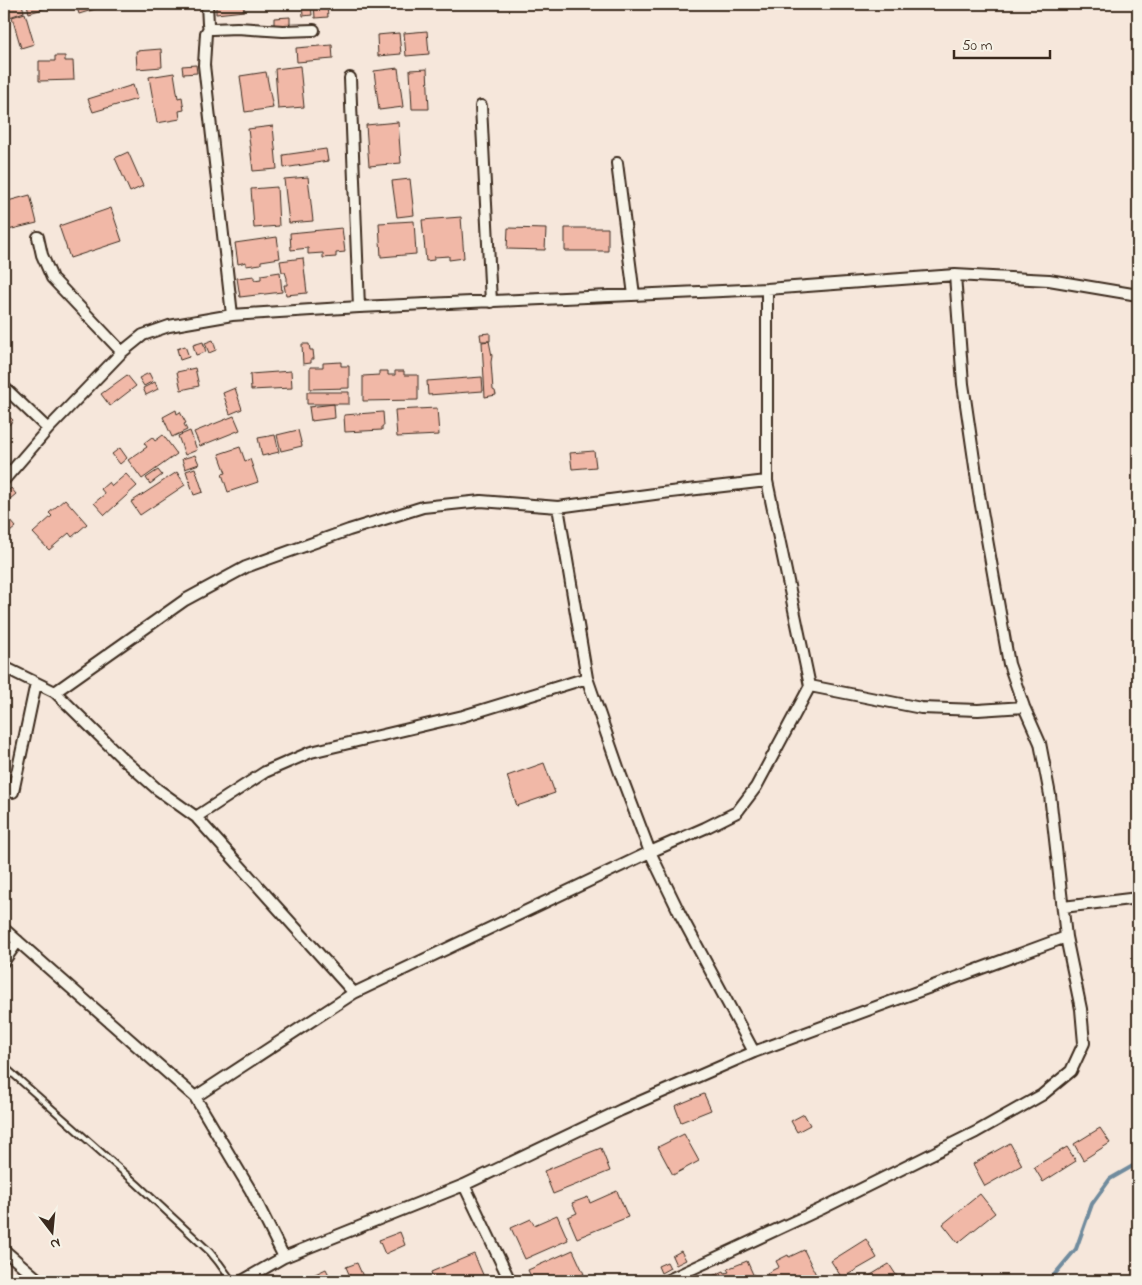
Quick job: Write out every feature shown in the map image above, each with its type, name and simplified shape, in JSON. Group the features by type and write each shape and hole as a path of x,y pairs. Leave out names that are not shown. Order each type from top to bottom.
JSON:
{"street":[{"path":"208,4 209,28 206,33 204,64 232,315"},
{"path":"209,28 283,31 314,30"},
{"path":"350,78 359,307"},
{"path":"481,106 491,302"},
{"path":"617,163 634,295"},
{"path":"38,236 42,255 52,278 122,352"},
{"path":"666,1281 821,1209 976,1132 1042,1095 1071,1071 1084,1043 1081,1009 1066,937 1050,796 1040,743 1024,707 1009,664 979,494 963,384 955,275"},
{"path":"4,480 48,429 122,352 143,336 169,326 232,315 359,307 767,289 955,275 1049,280 1138,295"},
{"path":"195,1097 354,993 737,812 756,787 810,686 767,481 767,289"},
{"path":"4,387 48,429"},
{"path":"55,692 185,600 246,567 349,530 423,507 481,501 558,507 767,481"},
{"path":"558,507 586,678 620,773 650,852 680,914 754,1052"},
{"path":"4,667 55,692 122,758 157,789 196,817 354,993"},
{"path":"196,817 265,772 310,752 463,716 586,678"},
{"path":"13,792 36,684"},
{"path":"810,686 921,708 978,710 1024,707"},
{"path":"1063,907 1138,898"},
{"path":"4,929 195,1097 251,1191 284,1257"},
{"path":"242,1281 284,1257 464,1185 621,1110 754,1052 1066,937"},
{"path":"4,961 18,941"},
{"path":"464,1185 510,1281"},
{"path":"4,1250 40,1281"}],"lane":[{"path":"4,1066 137,1184 210,1252 232,1281"}],"building":[{"path":"22,4 24,12 4,19 4,7"},
{"path":"27,4 61,4 29,13"},
{"path":"76,4 101,4 102,7 79,14"},
{"path":"216,4 244,4 244,11 216,14"},
{"path":"280,4 292,4 292,6 280,6"},
{"path":"302,4 311,4 312,15 303,16"},
{"path":"314,4 327,4 328,17 315,18"},
{"path":"25,13 34,44 21,48 12,17"},
{"path":"290,17 290,25 274,26 274,18"},
{"path":"427,31 429,54 406,56 404,33"},
{"path":"399,33 401,54 378,56 377,35"},
{"path":"332,45 333,59 297,62 296,48"},
{"path":"161,49 162,67 137,69 136,51"},
{"path":"55,56 65,56 65,61 73,61 74,80 39,81 39,61 55,61"},
{"path":"196,65 197,73 183,74 182,66"},
{"path":"300,66 304,107 278,109 275,69"},
{"path":"398,68 403,107 379,110 374,71"},
{"path":"427,69 429,109 412,109 410,70"},
{"path":"266,72 273,108 245,112 240,76"},
{"path":"174,73 178,98 182,97 184,110 179,111 180,119 157,123 149,77"},
{"path":"133,85 137,99 93,112 88,99"},
{"path":"398,122 401,163 369,166 366,125"},
{"path":"273,126 277,169 253,171 248,129"},
{"path":"326,149 328,161 284,168 283,155"},
{"path":"128,152 143,186 130,192 115,158"},
{"path":"308,177 313,221 289,223 284,179"},
{"path":"410,179 414,215 397,217 392,181"},
{"path":"277,187 279,226 254,228 251,189"},
{"path":"30,195 37,223 4,231 4,202"},
{"path":"111,208 122,241 70,258 59,226"},
{"path":"461,217 464,258 449,260 449,256 434,257 434,260 426,261 422,220"},
{"path":"414,221 416,254 381,257 379,223"},
{"path":"342,228 345,252 336,253 336,257 323,258 323,253 308,254 308,248 291,250 290,233"},
{"path":"508,228 546,229 545,250 507,249"},
{"path":"565,228 608,228 608,251 565,251"},
{"path":"277,237 280,258 261,261 261,264 246,266 246,262 238,264 235,243"},
{"path":"303,258 307,293 286,295 284,285 287,285 287,278 285,272 282,272 280,261"},
{"path":"280,272 282,292 240,297 237,278 254,276 254,280 261,279 261,275"},
{"path":"490,333 490,341 481,341 480,334"},
{"path":"213,340 216,350 209,353 205,343"},
{"path":"489,341 492,356 493,390 496,395 485,397 482,342"},
{"path":"203,342 206,352 196,355 193,345"},
{"path":"302,344 309,344 310,350 313,350 314,359 311,359 311,363 303,364"},
{"path":"185,346 189,357 180,360 177,349"},
{"path":"341,362 341,366 349,366 349,388 310,389 310,367 323,367 323,363"},
{"path":"195,368 199,386 181,390 177,372"},
{"path":"291,371 292,388 251,390 250,374"},
{"path":"379,371 388,371 388,375 395,375 395,371 404,371 404,375 418,375 418,400 363,401 363,376 379,375"},
{"path":"149,373 153,381 144,386 139,378"},
{"path":"127,375 136,386 110,406 101,394"},
{"path":"482,377 483,391 428,395 427,381"},
{"path":"155,382 158,389 146,395 143,388"},
{"path":"235,388 242,409 230,414 223,393"},
{"path":"307,392 349,392 349,404 307,404"},
{"path":"334,404 335,418 311,421 309,407"},
{"path":"437,408 439,435 397,437 395,410"},
{"path":"176,410 177,414 180,412 186,423 184,424 187,430 172,437 163,417"},
{"path":"4,412 13,420 4,431"},
{"path":"383,412 384,426 382,426 382,430 345,432 344,415"},
{"path":"234,416 240,430 200,446 194,432"},
{"path":"298,430 302,446 281,451 277,435"},
{"path":"190,431 197,450 185,455 178,436"},
{"path":"163,435 177,454 142,479 128,460 147,447 144,443 152,437 155,441"},
{"path":"275,435 279,452 262,456 258,438"},
{"path":"240,447 245,461 250,459 258,482 228,492 222,474 226,473 219,454"},
{"path":"120,448 127,458 120,464 112,454"},
{"path":"594,451 596,467 572,469 570,453"},
{"path":"195,455 199,464 185,469 182,459"},
{"path":"195,468 203,492 194,495 186,471"},
{"path":"158,470 162,475 150,484 146,478"},
{"path":"177,472 185,485 140,515 131,502"},
{"path":"126,474 137,486 105,515 94,503 105,494 101,489 109,482 112,486"},
{"path":"11,488 16,494 4,504 4,495"},
{"path":"65,499 87,524 72,537 69,533 49,550 33,533 52,516 49,513"},
{"path":"4,513 16,527 4,537"},
{"path":"544,763 555,793 517,806 507,776"},
{"path":"704,1094 711,1110 681,1122 675,1106"},
{"path":"804,1114 810,1125 797,1132 791,1121"},
{"path":"1100,1128 1110,1143 1083,1160 1074,1144"},
{"path":"684,1134 699,1161 673,1175 658,1147"},
{"path":"1010,1143 1022,1165 985,1186 973,1164"},
{"path":"1067,1147 1076,1161 1043,1182 1034,1167"},
{"path":"601,1148 610,1171 553,1194 544,1171"},
{"path":"617,1191 628,1217 577,1238 568,1217 577,1213 572,1203 588,1197 590,1203"},
{"path":"980,1194 995,1213 958,1243 943,1224"},
{"path":"557,1215 568,1240 525,1259 511,1228 531,1219 534,1225"},
{"path":"400,1232 405,1245 385,1254 379,1240"},
{"path":"866,1239 877,1258 842,1278 831,1261"},
{"path":"573,1250 584,1274 576,1278 578,1281 533,1281 528,1270"},
{"path":"804,1250 819,1281 771,1281 767,1273 779,1267 776,1261"},
{"path":"681,1251 686,1260 676,1265 672,1256"},
{"path":"474,1254 484,1277 473,1281 434,1281 431,1272"},
{"path":"747,1261 756,1281 706,1281 705,1279 724,1271 725,1273 729,1272 727,1269"},
{"path":"667,1262 670,1268 661,1273 658,1266"},
{"path":"357,1263 365,1281 352,1281 346,1267"},
{"path":"889,1264 900,1281 861,1281"},
{"path":"326,1269 332,1281 300,1281"}],"waterway":[{"path":"1049,1281 1076,1249 1092,1204 1110,1179 1138,1163"}]}
